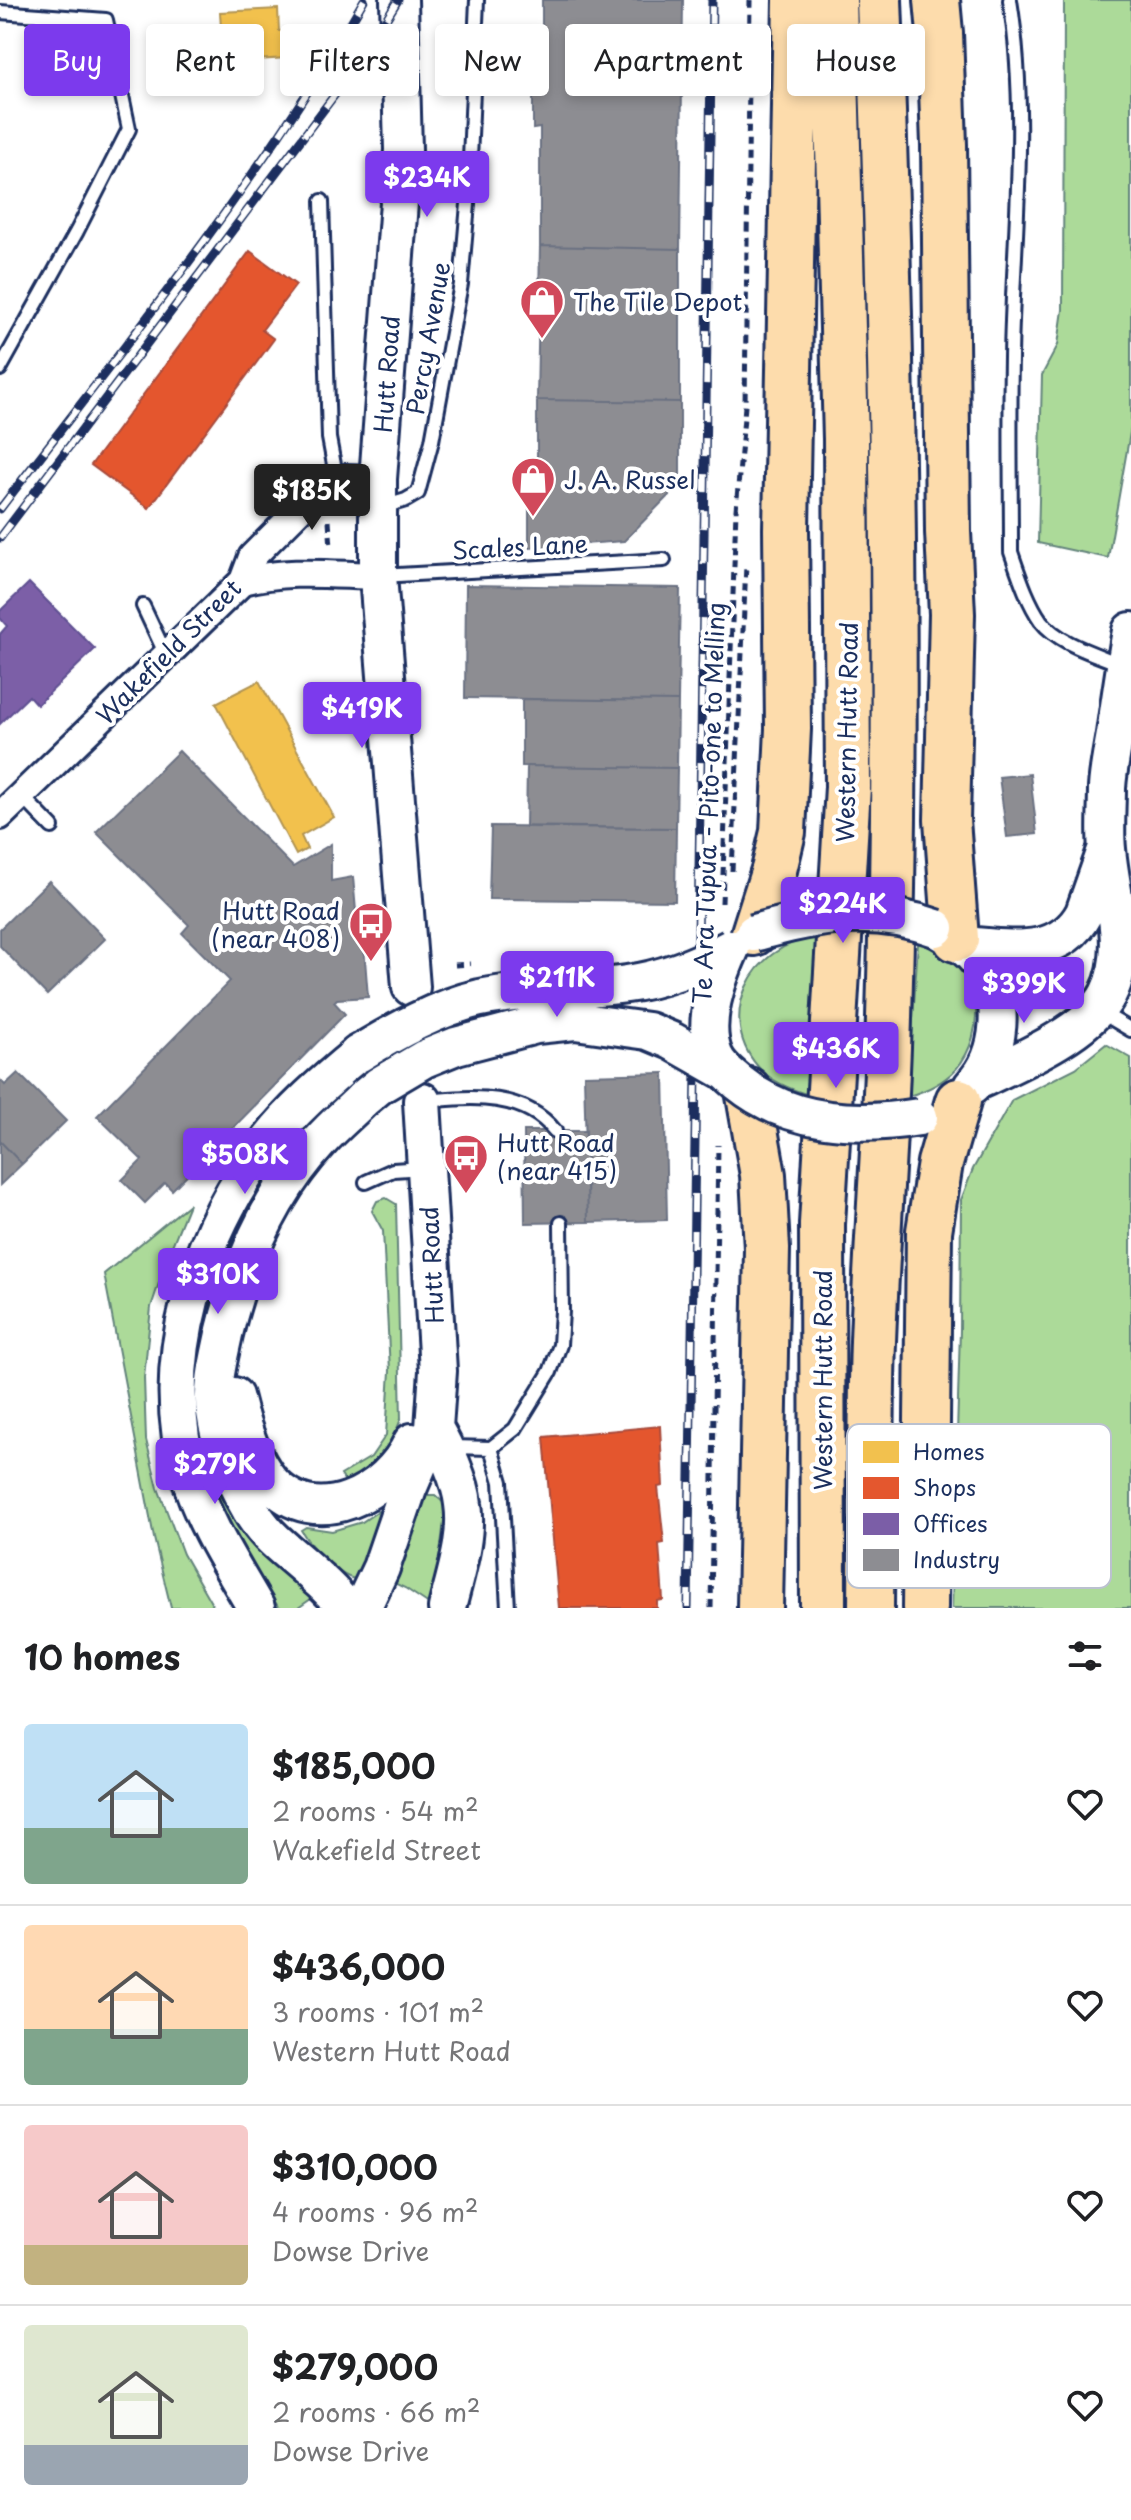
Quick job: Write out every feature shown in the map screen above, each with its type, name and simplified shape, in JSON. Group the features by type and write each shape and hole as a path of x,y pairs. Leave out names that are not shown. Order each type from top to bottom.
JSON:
{"highway":[{"path":"742,941 774,870 783,832 788,729 786,529 796,0"},
{"name":"Western Hutt Road","path":"823,1608 822,1224 848,787 846,439 834,0"},
{"name":"Western Hutt Road","path":"872,1424 873,1343 889,1020 893,690 890,331 879,0"},
{"path":"937,0 944,145 948,532 952,614 947,820 952,937"},
{"path":"736,1080 763,1175 767,1249 760,1608"},
{"path":"927,1424 929,1231 952,1100"},
{"name":"Western Hutt Road","path":"871,1588 871,1608"},
{"path":"925,1588 925,1608"}],"main road":[{"name":"Hutt Road","path":"399,0 403,150 377,494 378,576 411,987"},
{"path":"347,1608 316,1577 280,1548 251,1511 230,1469 215,1411 214,1394 221,1348 234,1293 255,1239 283,1189 319,1142 380,1085 424,1059 456,1046 536,1025 575,1021 648,1031 672,1041 775,1106 814,1118 895,1121 952,1100 1032,1055 1097,1010 1108,995 1116,975 1119,924 1107,848 1108,784 1131,631"},
{"path":"256,1608 209,1522 190,1477 178,1396 184,1322 207,1248 235,1190 270,1139 303,1102 358,1054 430,1015 478,999 534,989 629,984 702,964 742,941 816,917 847,914 913,920 952,937 1027,947 1041,946 1062,939 1079,922 1107,848"},
{"path":"952,937 982,965 996,998 997,1031 991,1059 952,1100"},
{"path":"736,1080 714,1054 711,1018 713,996 742,941"},
{"name":"Hutt Road","path":"422,1101 439,1438 463,1503 462,1532 447,1608"},
{"path":"221,1348 242,1429 265,1473 272,1483 302,1503 320,1506 362,1496 388,1477 409,1447 438,1371"},
{"name":"Hutt Road","path":"362,1608 378,1577 408,1489 439,1438"}],"street":[{"path":"337,481 345,478 377,494"},
{"name":"Wakefield Street","path":"0,816 243,581 252,557 294,497 337,481"},
{"path":"243,581 300,572 378,576"}],"lane":[{"name":"Percy Avenue","path":"377,494 406,500 418,493 432,441 466,244 477,0"},
{"path":"1010,0 1020,109 1019,201 1012,322 1011,552 1023,587 1042,623 1066,641 1125,666"},
{"path":"0,12 106,20 129,129 77,231 0,369"},
{"path":"322,201 329,438 337,481"},
{"name":"Scales Lane","path":"378,576 664,560"},
{"path":"143,606 166,655"},
{"path":"21,795 52,827"},
{"path":"1097,1010 1131,1030"},
{"path":"422,1101 464,1098 499,1100 534,1112 555,1131"},
{"path":"366,1182 393,1170 426,1168"},
{"path":"439,1438 491,1448 515,1429 546,1382 560,1345 561,1223"},
{"path":"491,1448 501,1482 508,1608"}],"path":[{"name":"Te Ara Tupua - Pito-one to Melling","path":"722,904 736,510 746,376 750,0"},
{"path":"328,508 331,549"},
{"path":"731,881 736,833 746,563"},
{"path":"711,1608 718,1143"}],"green space":[{"path":"1064,0 1131,0 1131,427 1108,558 1038,543 1042,375 1058,345 1063,310"},
{"path":"816,937 806,1094 789,1088 762,1071 747,1051 740,1030 740,1008 746,988 757,969 773,954 793,943"},
{"path":"918,943 936,947 952,957 963,970 971,986 976,1021 966,1055 956,1069 934,1086 908,1096"},
{"path":"1106,1044 1131,1058 1131,1608 952,1608 953,1588 1111,1588 1111,1424 957,1424 961,1200 973,1169 1012,1100 1076,1068"},
{"path":"386,1198 396,1204 401,1419 390,1446 372,1472 348,1486 341,1475 371,1457 386,1435 390,1371 383,1231 372,1211 377,1201"},
{"path":"189,1204 151,1307 144,1378 146,1440 158,1488 183,1554 214,1608 171,1608 154,1538 104,1274"},
{"path":"216,1472 315,1596 298,1608 279,1608 242,1551 223,1515 209,1473"},
{"path":"425,1495 435,1495 446,1505 438,1569 429,1604 390,1581 418,1501"},
{"path":"387,1505 360,1580 334,1568 301,1530 306,1527 332,1531 362,1522"}],"building: Homes":[{"path":"278,9 280,58 264,59 264,24 221,24 220,12"},
{"path":"259,681 334,817 301,836 307,849 296,855 216,703"}],"building: Shops":[{"path":"250,251 296,285 262,330 274,339 149,508 91,465"},
{"path":"660,1426 663,1486 658,1487 664,1543 659,1544 663,1600 657,1601 657,1608 559,1608 544,1437"}],"building: Offices":[{"path":"29,583 95,649 37,705 29,696 0,724 0,634 7,626 0,618 0,611"}],"building: Industry":[{"path":"542,0 683,0 683,24 565,24 565,96 682,96 680,249 540,246 540,128 533,129 533,96 549,96 549,24 542,24"},
{"path":"540,246 680,249 680,402 537,400"},
{"path":"537,400 680,402 680,484 624,541 529,548 529,479 537,479"},
{"path":"466,585 680,588 678,701 465,698"},
{"path":"522,699 678,701 677,768 522,766"},
{"path":"179,751 293,867 331,844 331,881 353,877 358,934 363,934 368,997 337,999 334,1002 345,1014 172,1190 165,1183 145,1203 122,1180 142,1160 97,1116 230,981 182,933 189,925 96,832"},
{"path":"527,766 677,768 676,828 526,827"},
{"path":"1030,774 1037,834 1007,837 999,777"},
{"path":"491,826 676,828 675,901 489,899"},
{"path":"49,881 105,939 47,995 0,946 0,929"},
{"path":"18,1073 66,1121 22,1164 0,1141 0,1080 5,1085"},
{"path":"664,1073 667,1220 588,1222 584,1075"},
{"path":"524,1131 586,1131 588,1222 525,1223"},
{"path":"0,1141 22,1164 0,1185"}],"railway":[{"path":"0,509 236,197 324,67 364,0"},
{"path":"0,538 358,64 398,0"},
{"path":"688,1608 712,0"}],"place":[{"name":"The Tile Depot","path":"542,340"},
{"name":"J. A. Russel","path":"533,518"},
{"name":"Hutt Road (near 408)","path":"371,963"},
{"name":"Hutt Road (near 415)","path":"466,1195"}]}
